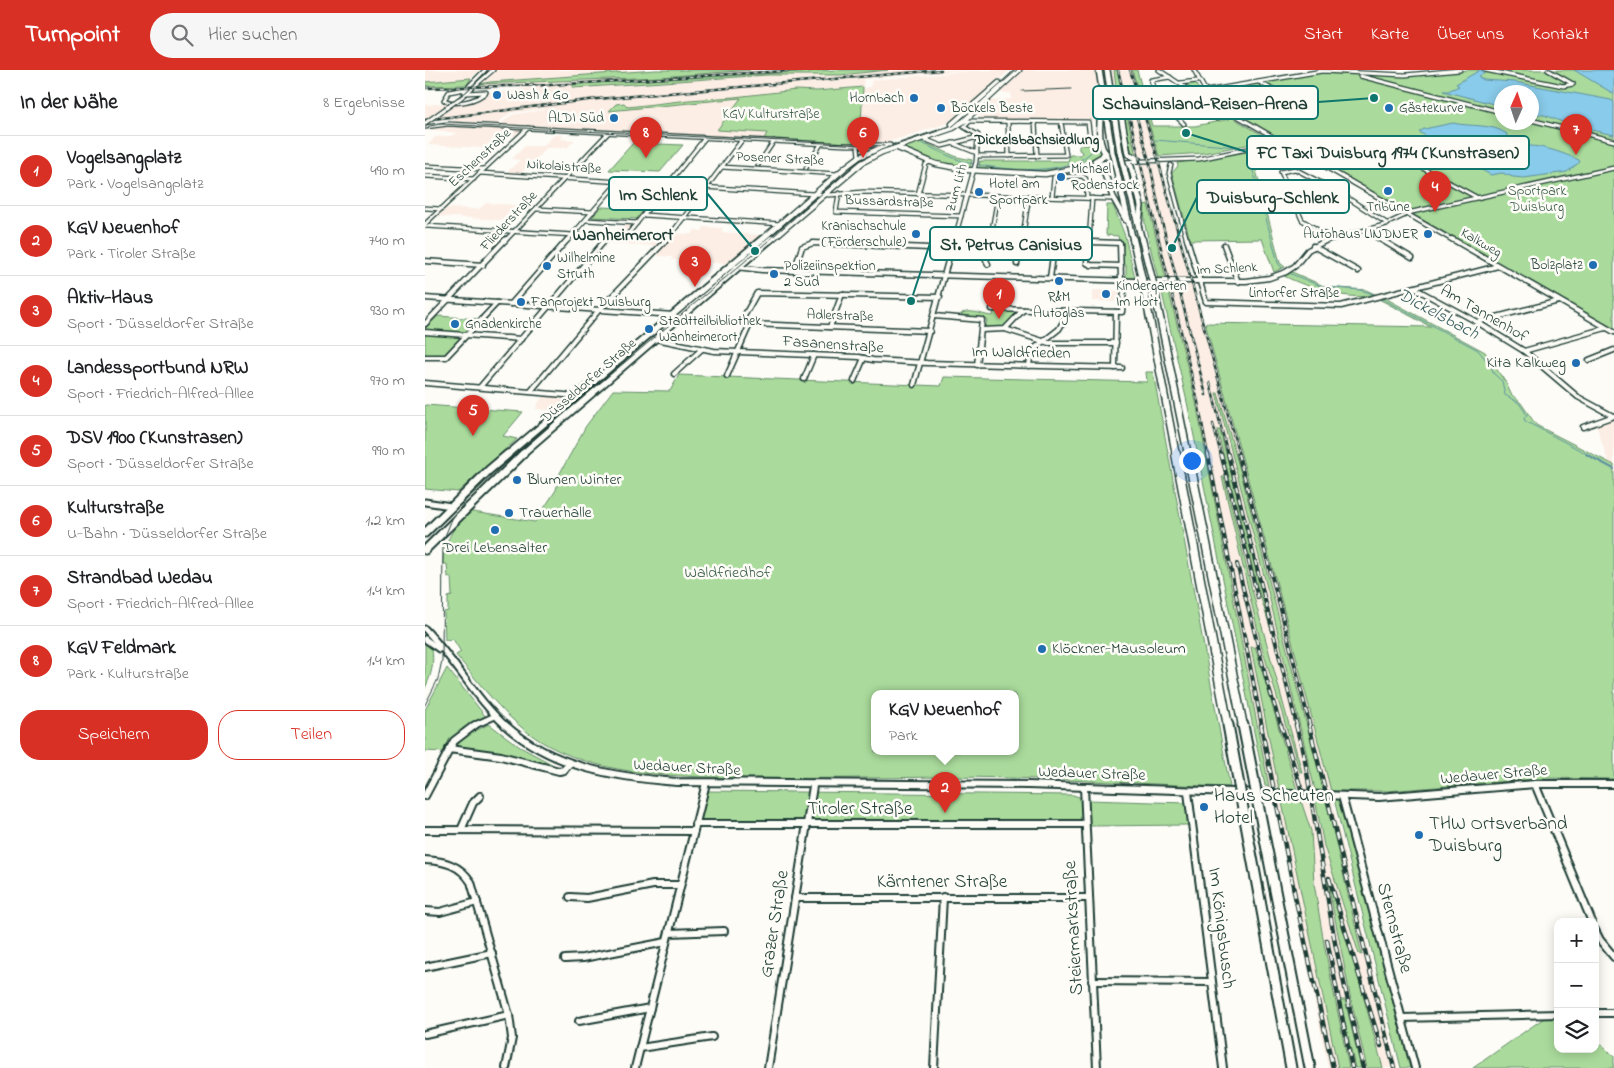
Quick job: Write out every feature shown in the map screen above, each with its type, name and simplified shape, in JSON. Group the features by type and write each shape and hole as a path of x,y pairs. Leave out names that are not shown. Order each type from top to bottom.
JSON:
{"highway":[{"path":"1099,70 1103,101 1099,124 1105,152 1119,162 1131,166"},
{"path":"1107,70 1109,88 1120,110 1127,154 1137,160 1131,166"},
{"path":"1112,96 1120,152 1119,162 1139,223 1152,281 1255,786 1310,1068"},
{"path":"1102,113 1142,281 1239,785 1291,1068"},
{"path":"1095,161 1102,157 1105,152"},
{"path":"1105,171 1127,154"},
{"path":"1131,166 1141,206 1139,223"},
{"path":"1079,168 1095,167 1105,171"},
{"path":"1105,171 1112,198 1129,223"}],"main road":[{"name":"Düsseldorfer Straße","path":"425,533 489,470 859,157 888,145 966,120 1014,70"},
{"name":"Düsseldorfer Straße","path":"425,550 509,466 863,162 896,147 944,132 966,120 1019,70"},
{"path":"888,145 947,167 975,166 1029,173 1058,173 1119,162"},
{"path":"1029,173 1059,170 1095,161 1119,162"}],"street":[{"path":"425,124 459,99 485,70"},
{"path":"425,124 453,99 471,89 493,70"},
{"path":"1159,70 1197,94 1217,119"},
{"name":"Kalkweg","path":"1194,70 1197,81 1205,91 1230,112 1614,332"},
{"path":"1205,91 1322,71 1405,75 1460,70"},
{"path":"1485,70 1563,86 1573,85 1548,70"},
{"path":"1358,73 1360,76 1494,110"},
{"path":"1169,77 1151,81 1157,98 1173,98 1197,94"},
{"path":"1180,83 1197,81"},
{"path":"1230,112 1289,101 1290,99 1259,82"},
{"path":"471,89 486,93 472,100 444,102 448,93 476,91"},
{"path":"1173,98 1173,109 1177,118 1184,124"},
{"path":"924,139 942,146 978,137 977,133 964,127 966,120 1088,122 1090,139 1063,139"},
{"path":"1008,122 1009,156"},
{"path":"1035,122 1037,156"},
{"path":"952,143 977,154 1009,156 1065,155 1067,154 1064,150 1061,122"},
{"path":"1539,122 1614,140"},
{"path":"425,124 860,146 888,145"},
{"name":"Eschenstraße","path":"425,225 528,128"},
{"name":"Fliederstraße","path":"425,324 609,132"},
{"name":"Zum Lith","path":"914,385 975,166 978,137"},
{"path":"628,234 705,138"},
{"path":"531,391 599,310 657,251 742,140"},
{"path":"1119,162 1199,159 1281,141"},
{"path":"756,167 774,142"},
{"path":"1303,154 1372,142 1478,198"},
{"path":"805,170 821,144"},
{"path":"859,157 860,146"},
{"path":"918,194 926,164 930,162"},
{"path":"425,166 484,169"},
{"path":"1171,166 1169,173 1197,273 1202,282"},
{"name":"Posener Straße","path":"721,167 756,167 838,174"},
{"path":"1331,238 1302,220 1280,172 1295,168 1337,191 1389,224"},
{"name":"Im Schlenk","path":"731,266 794,271 1239,282 1261,279 1286,272 1295,266 1313,246 1331,238 1389,224 1407,214 1614,168"},
{"name":"Nikolaistraße","path":"480,173 826,194 1112,198"},
{"path":"425,176 474,178"},
{"path":"1052,197 1054,177 1083,176 1086,179 1087,198"},
{"path":"511,304 619,182"},
{"name":"Bussardstraße","path":"839,194 836,212 961,216"},
{"path":"988,264 987,260 998,196"},
{"path":"1017,264 1023,240 1029,196"},
{"path":"1092,198 1089,264 1121,266"},
{"path":"425,208 441,209"},
{"path":"537,209 593,212"},
{"path":"644,215 781,224"},
{"path":"586,220 637,223"},
{"path":"425,225 608,237 480,387"},
{"path":"1365,230 1412,258"},
{"path":"955,238 1120,243 1124,311 992,309"},
{"path":"1051,278 1055,241"},
{"path":"794,271 803,247 820,243 952,248"},
{"path":"1224,245 1239,282"},
{"path":"1313,246 1358,271"},
{"path":"425,261 483,265"},
{"name":"Lintorfer Straße","path":"1202,282 1202,291 1206,302 1337,306 1498,266"},
{"name":"Am Tannenhof","path":"1413,288 1477,322 1524,351 1578,397 1613,416"},
{"path":"727,376 750,324 744,323 743,318 757,292 939,297"},
{"path":"830,327 842,294"},
{"path":"425,298 674,315"},
{"path":"1477,322 1559,301"},
{"path":"425,357 444,358 497,303"},
{"path":"1005,329 1023,310"},
{"path":"1029,366 1031,352 1064,325 1069,311"},
{"path":"1115,368 1116,312"},
{"path":"934,316 981,319 983,321 977,365"},
{"name":"Adlerstraße","path":"750,324 930,331"},
{"path":"1524,351 1606,328"},
{"path":"982,330 1005,329 1045,342 1116,343"},
{"path":"425,332 521,339"},
{"path":"1050,337 1059,343"},
{"name":"Fasanenstraße","path":"656,339 702,349 920,363"},
{"path":"674,374 702,349"},
{"path":"1589,360 1614,350"},
{"path":"804,379 814,355"},
{"path":"854,381 864,358"},
{"name":"Im Waldfrieden","path":"920,363 1122,368"},
{"path":"425,383 576,396"},
{"path":"1583,427 1613,416"},
{"path":"425,502 451,506"},
{"name":"Wedauer Straße","path":"425,629 495,716 538,750 569,764 623,778 655,782 705,784 1084,787 1343,796 1408,796 1535,784 1614,784"},
{"name":"Wedauer Straße","path":"425,639 446,654"},
{"path":"425,796 449,749 463,732 495,716"},
{"name":"Wedauer Straße","path":"449,749 501,756 559,770 564,770 569,764"},
{"path":"635,1068 705,784"},
{"path":"1535,784 1590,918"},
{"name":"Grazer Straße","path":"768,1068 813,786"},
{"name":"Steiermarkstraße","path":"1084,787 1097,1068"},
{"name":"Im Königsbusch","path":"1188,792 1223,1068"},
{"path":"461,830 473,803 480,796"},
{"name":"Sternstraße","path":"1343,796 1415,1068"},
{"name":"Tiroler Straße","path":"425,830 695,828 808,824 1085,824"},
{"path":"425,860 449,862 467,874 471,882 509,1015 511,1038 505,1068"},
{"path":"570,897 587,898 653,885 680,885"},
{"path":"933,1068 943,897"},
{"name":"Kärntener Straße","path":"795,898 1089,898"},
{"path":"426,911 440,912 477,902"},
{"path":"669,933 724,931"},
{"path":"1599,938 1614,957"},
{"path":"565,959 583,958 666,942"},
{"path":"425,967 492,953"},
{"path":"1092,981 1211,982"},
{"path":"579,1021 650,1008"},
{"path":"1599,1013 1612,1013"},
{"path":"1402,1018 1554,1014"},
{"path":"425,1034 509,1015"},
{"path":"640,1048 713,1037"}],"shaded area":[{"path":"425,70 481,70 471,78 425,82"},
{"path":"497,70 656,70 482,83"},
{"path":"763,70 745,72 835,70 573,84 767,75 841,75 888,70 971,70 864,79 863,87 742,97 764,132 767,133 764,139 500,125 510,116 543,109 510,113 496,125 451,123 456,118 425,121 425,105 478,100 489,92 516,91 517,89 531,87 476,88 480,84 661,77"},
{"path":"1010,70 948,123 885,143 864,144 864,128 861,128 863,88 870,87 872,80 972,71"},
{"path":"1022,70 1114,70 1118,95 1106,96 1109,113 1097,113 1095,121 972,121 982,116 975,114 990,101 1011,99 1011,93 998,93"},
{"path":"1117,70 1132,70 1159,156 1136,156"},
{"path":"437,125 522,130 515,136 498,135 484,148 428,145 435,137 451,136 457,133 427,129"},
{"path":"554,135 563,135 560,139 575,140 567,148 547,148 520,174 506,173 520,160 512,159 525,146 543,146"},
{"path":"1138,164 1161,164 1191,279 1166,279"},
{"path":"486,203 516,205 501,220 435,216 444,208 479,209"},
{"path":"626,225 632,226 628,232 692,234 695,230 702,231 704,227 723,228 721,232 761,235 728,264 671,260 673,257 658,256 657,246 606,243 615,230"},
{"path":"1167,284 1193,285 1284,610 1331,791 1269,787 1196,402"},
{"name":"Kindergarten Im Hort","path":"1093,290 1120,291 1120,302 1092,301"},
{"path":"544,395 567,398 553,410 535,409"},
{"path":"1614,418 1614,465 1608,461 1596,425"},
{"path":"1274,798 1315,799 1324,846 1359,954 1362,954 1326,800 1332,800 1398,1068 1383,1068 1352,955 1328,883 1351,1000 1367,1068 1361,1068 1345,1001 1340,1000 1355,1068 1328,1068"}],"green space":[{"path":"656,70 750,70 661,77 480,84 490,82"},
{"path":"835,70 888,70 841,75 767,75 573,88 573,84"},
{"path":"1114,70 1117,70 1136,156 1132,154 1122,110 1116,96"},
{"path":"1132,70 1137,70 1152,126 1195,126 1230,119 1220,113 1214,113 1202,97 1184,84 1194,82 1201,92 1218,108 1268,138 1266,141 1204,153 1159,156"},
{"name":"Sportpark Duisburg","path":"1468,70 1614,70 1614,329 1234,112 1210,92 1316,73 1403,76"},
{"path":"471,78 467,85 425,86 425,82"},
{"name":"KGV Kulturstraße","path":"863,87 860,143 856,144 764,139 767,133 717,130 741,98 609,111 616,104 624,103 628,107 796,90 817,91"},
{"path":"1092,139 1100,139 1102,153 1099,157 1049,170 979,168 980,161 1068,161 1070,155 1081,155 1082,152 1079,150 1079,145 1091,145"},
{"path":"921,141 957,157 972,160 970,168 938,163 905,148 905,146"},
{"path":"633,143 683,145 660,172 609,170"},
{"path":"1251,151 1280,263 1285,267 1274,272 1262,239 1190,240 1172,173 1178,166 1177,163"},
{"path":"1148,204 1166,279 1158,279 1145,225 1144,205"},
{"path":"1107,205 1113,205 1125,236 1135,278 1126,278 1126,265 1122,264 1123,241 1119,241 1118,236 1106,235"},
{"path":"601,207 646,209 638,219 592,217"},
{"path":"1292,272 1326,287 1366,290 1377,295 1354,296 1330,293 1284,276"},
{"path":"1160,284 1167,284 1196,402 1269,787 1265,786 1187,402"},
{"path":"1383,297 1485,352 1506,383 1511,394 1521,403 1536,425 1614,465 1614,779 1547,778 1387,791 1331,791 1284,610 1205,323 1431,327 1377,298"},
{"path":"994,310 1020,311 1004,328 985,328 987,320 985,318 961,315 962,313 971,312 993,316"},
{"path":"438,316 478,319 444,356 425,355 425,329"},
{"name":"Waldfriedhof","path":"1146,372 1153,372 1230,787 979,777 717,777 643,773 619,769 595,764 572,756 549,746 522,728 498,705 456,655 461,652 453,639 445,640 444,612 448,611 448,597 452,596 451,577 448,577 447,564 443,564 443,556 447,542 454,530 467,511 535,522 556,490 560,473 586,426 613,390 670,391 679,375 941,386 944,377 1147,382"},
{"path":"1216,393 1218,393 1242,477 1324,791 1315,790 1268,591"},
{"path":"425,405 523,412 503,436 517,439 458,492 425,489"},
{"path":"1217,430 1220,430 1271,630 1258,589"},
{"path":"1222,477 1224,477 1252,590 1302,772 1300,772 1262,648"},
{"path":"425,643 432,648 433,659 431,673 425,688"},
{"path":"1251,647 1255,647 1297,790 1279,789"},
{"path":"447,668 486,717 463,728 443,752 425,751 425,710"},
{"path":"489,724 520,747 561,769 455,748 465,736"},
{"path":"707,791 1073,795 1088,800 1186,803 1189,825 1090,826 1080,822 700,822"},
{"path":"1281,798 1300,798 1311,831 1314,883 1324,944 1349,1068 1338,1068"},
{"path":"1315,799 1326,800 1362,955 1359,954 1324,846"},
{"path":"1334,799 1338,799 1341,802 1410,1068 1401,1068"},
{"path":"1327,878 1352,955 1383,1068 1367,1068 1351,1000"},
{"path":"1340,1000 1345,1000 1361,1068 1355,1068"},
{"path":"1544,1018 1554,1018 1554,1053 1599,1053 1599,1043 1614,1056 1614,1068 1473,1068"}],"water":[{"path":"1480,70 1492,70 1479,76 1480,78 1531,85 1494,85 1494,104 1443,91 1459,86 1456,84"},
{"path":"1574,70 1614,70 1614,94"},
{"path":"1539,86 1611,100 1614,102 1614,135 1573,126 1539,115"},
{"path":"1453,123 1494,128 1494,130 1507,134 1506,145 1499,150 1518,146 1542,147 1580,162 1567,172 1524,178 1502,173 1491,175 1474,166 1480,166 1477,164 1480,155 1494,150 1464,153 1446,148 1419,132 1424,129"}],"waterway":[{"name":"Dickelsbach","path":"1155,140 1239,147"},
{"name":"Dickelsbach","path":"920,142 962,161 991,167 1028,170 1063,166 1078,161 1090,153 1097,141"},
{"name":"Dickelsbach","path":"1248,152 1278,263 1282,268"},
{"name":"Dickelsbach","path":"1291,274 1323,287 1360,290 1373,294 1478,350 1491,366 1494,374 1502,381 1505,395 1519,403 1527,415 1524,418 1525,421 1589,455"},
{"name":"Dickelsbach","path":"1586,454 1614,469"}],"tram line":[{"path":"425,122 466,92 490,70"},
{"path":"425,705 438,679 442,660 443,541 452,519 466,500 512,457 743,263 858,162 881,150 953,126 1017,70"},
{"path":"1022,91 1071,89"},
{"path":"425,127 441,124 884,146"}],"railway":[{"path":"425,88 550,85 801,70"},
{"path":"794,71 817,70"},
{"path":"425,120 597,99 941,70"},
{"path":"1118,70 1198,402 1208,455"},
{"path":"1130,70 1157,156 1239,455"},
{"path":"1135,111 1150,164 1161,218 1206,395"},
{"path":"1210,383 1228,455"},
{"path":"1213,424 1221,455"},
{"path":"1208,454 1262,726"},
{"path":"1221,454 1258,598"},
{"path":"1228,454 1297,726"},
{"path":"1238,454 1281,610 1310,726"},
{"path":"1237,564 1268,685 1281,726"},
{"path":"1261,725 1296,901 1333,1068"},
{"path":"1281,725 1304,798"},
{"path":"1296,725 1305,760 1335,943 1363,1068"},
{"path":"1309,725 1394,1068"},
{"path":"1329,878 1381,1046"},
{"path":"1327,940 1352,1068"}],"place":[{"name":"Wash & Go","path":"497,95"},
{"name":"Hornbach","path":"914,98"},
{"name":"Schauinsland-Reisen-Arena","path":"1374,98"},
{"name":"Böckels Beste","path":"941,108"},
{"name":"Gästekurve","path":"1389,108"},
{"name":"ALDI Süd","path":"614,118"},
{"name":"FC Taxi Duisburg 1974 (Kunstrasen)","path":"1186,133"},
{"name":"Strandbad Wedau","path":"1576,155"},
{"name":"KGV Feldmark","path":"646,158"},
{"name":"Kulturstraße","path":"863,158"},
{"name":"Michael Rodenstock","path":"1061,177"},
{"name":"Tribüne","path":"1388,191"},
{"name":"Hotel am Sportpark","path":"979,192"},
{"name":"Landessportbund NRW","path":"1435,212"},
{"name":"Kranischschule (Förderschule)","path":"916,234"},
{"name":"Autohaus LINDNER","path":"1428,234"},
{"name":"Duisburg-Schlenk","path":"1172,248"},
{"name":"Im Schlenk","path":"755,251"},
{"name":"Bolzplatz","path":"1593,265"},
{"name":"Wilhelmine Struth","path":"547,266"},
{"name":"Polizeiinspektion 2 Süd","path":"774,274"},
{"name":"R&M Autoglas","path":"1059,281"},
{"name":"Aktiv-Haus","path":"695,287"},
{"name":"Kindergarten Im Hort","path":"1106,294"},
{"name":"St. Petrus Canisius","path":"911,301"},
{"name":"Fanprojekt Duisburg","path":"521,302"},
{"name":"Vogelsangplatz","path":"999,319"},
{"name":"Gnadenkirche","path":"455,324"},
{"name":"Stadtteilbibliothek Wanheimerort","path":"649,329"},
{"name":"Kita Kalkweg","path":"1576,363"},
{"name":"DSV 1900 (Kunstrasen)","path":"473,436"},
{"name":"Blumen Winter","path":"517,480"},
{"name":"Trauerhalle","path":"509,513"},
{"name":"Drei Lebensalter","path":"495,530"},
{"name":"Klöckner-Mausoleum","path":"1042,649"},
{"name":"Haus Scheuten Hotel","path":"1204,807"},
{"name":"KGV Neuenhof","path":"945,813"},
{"name":"THW Ortsverband Duisburg","path":"1419,835"}],"district":[{"name":"Dickelsbachsiedlung","path":"1037,140"},
{"name":"Wanheimerort","path":"623,236"}]}
